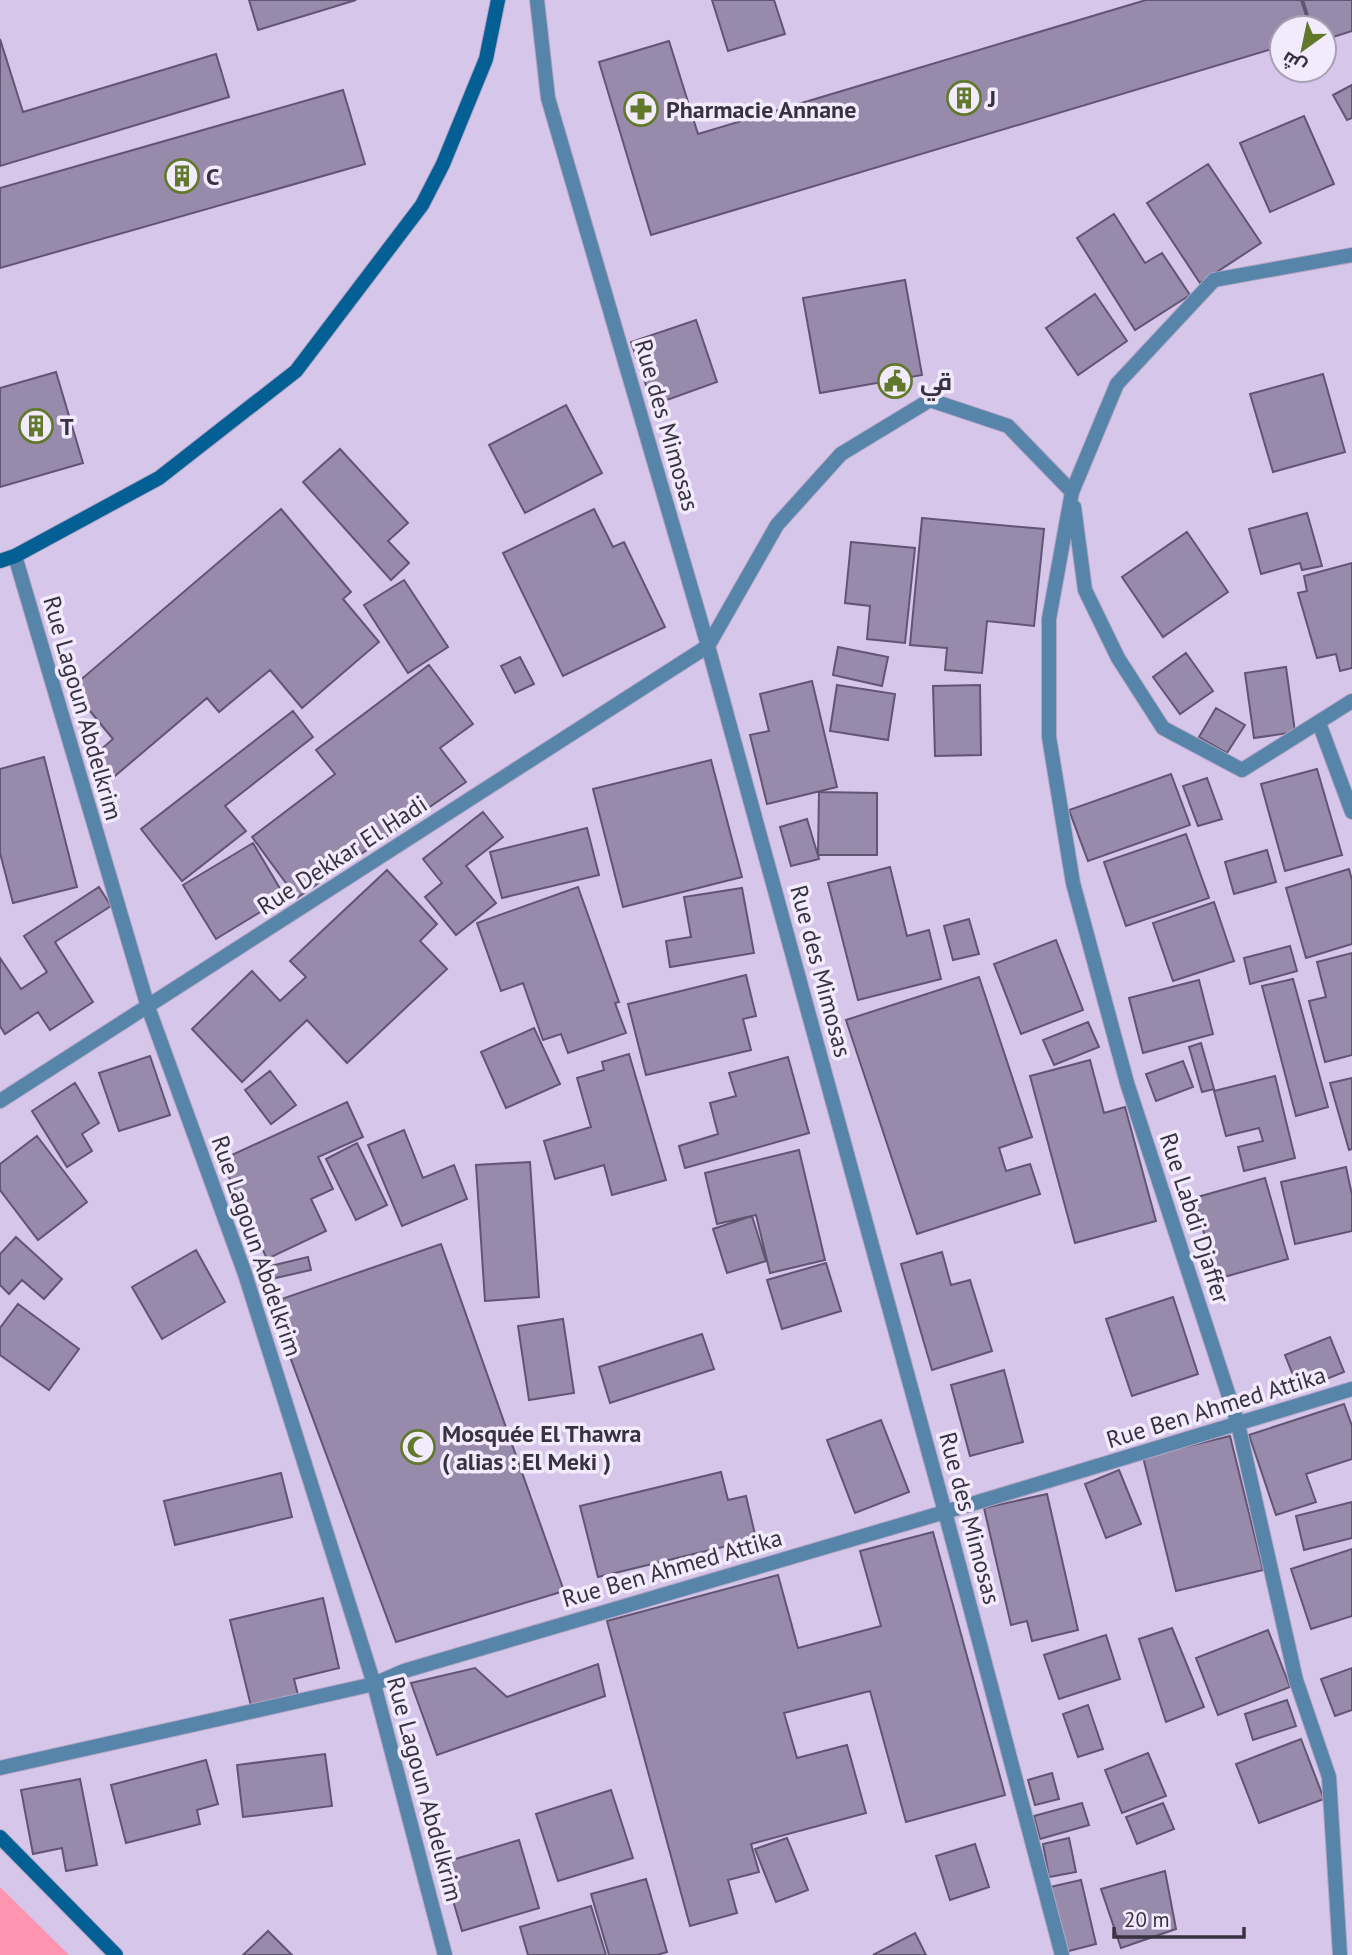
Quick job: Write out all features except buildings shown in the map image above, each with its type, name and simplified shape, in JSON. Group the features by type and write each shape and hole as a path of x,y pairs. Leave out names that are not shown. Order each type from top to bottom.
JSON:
{"street":[{"path":"0,561 15,556 159,478 296,371 422,205 443,164 486,59 498,0"},
{"name":"Rue des Mimosas","path":"537,0 548,97 708,646 945,1512 1062,1955"},
{"name":"Rue Labdi Djaffer","path":"1340,1955 1329,1777 1296,1680 1238,1424 1127,1083 1073,883 1049,737 1049,618 1072,492 1117,384 1214,280 1352,255"},
{"path":"708,646 777,525 841,454 930,400 1008,426 1072,492 1085,590 1118,657 1163,728 1242,770 1352,701"},
{"name":"Rue Lagoun Abdelkrim","path":"15,556 148,1007 245,1274 374,1684 446,1955"},
{"name":"Rue Dekkar El Hadi","path":"0,1101 708,646"},
{"path":"1319,723 1352,812"},
{"name":"Rue Ben Ahmed Attika","path":"0,1768 374,1684 404,1671 1352,1389"},
{"path":"0,1837 116,1955"}],"shaded area":[{"path":"0,1887 69,1955 0,1955"}],"place":[{"name":"J","path":"964,98"},
{"name":"Pharmacie Annane","path":"641,109"},
{"name":"C","path":"182,176"},
{"name":"قي","path":"895,381"},
{"name":"T","path":"36,426"},
{"name":"Mosquée El Thawra ( alias : El Meki )","path":"418,1447"}]}
